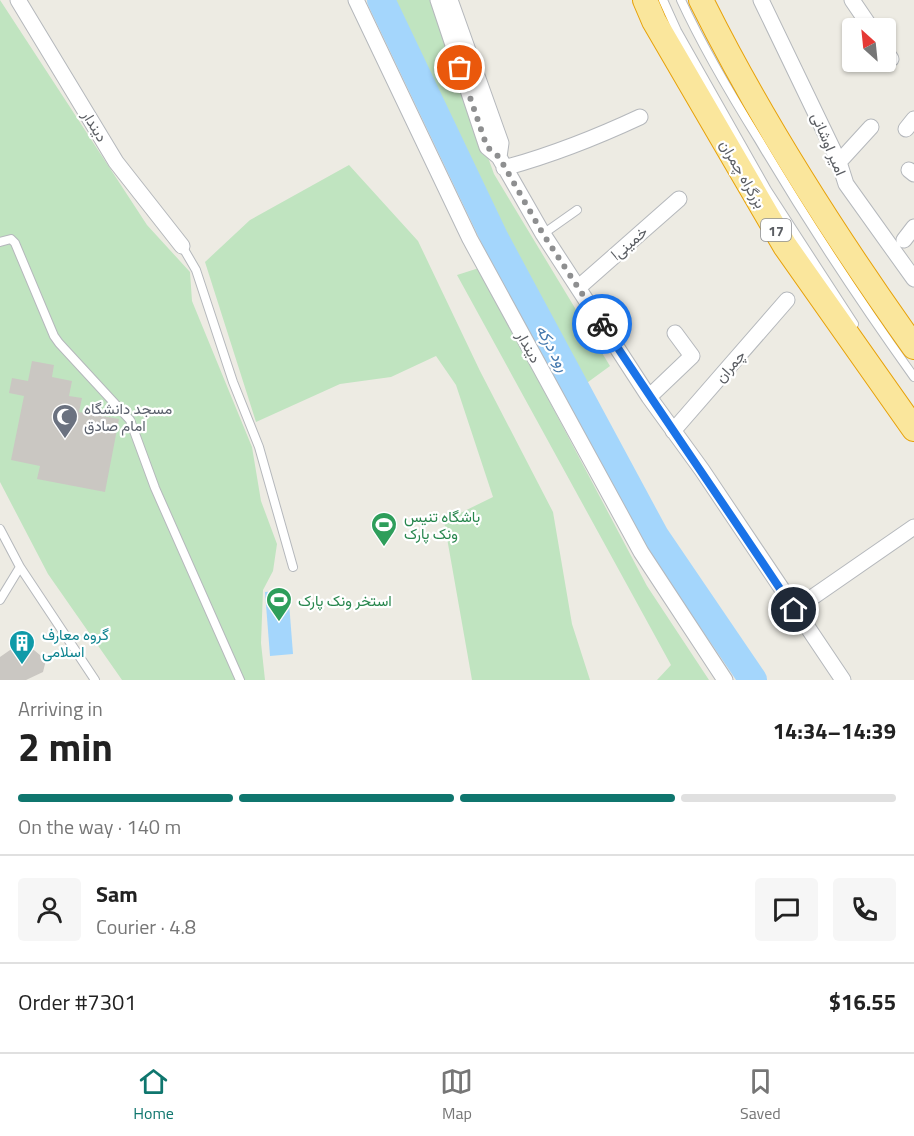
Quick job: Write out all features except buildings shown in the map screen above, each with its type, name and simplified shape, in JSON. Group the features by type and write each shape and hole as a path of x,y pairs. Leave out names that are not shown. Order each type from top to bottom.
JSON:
{"highway":[{"name":"بزرگراه چمران","path":"633,0 654,7 785,246 914,429"},
{"path":"702,0 722,41 800,176 914,347"}],"street":[{"name":"دیندار","path":"18,0 116,162 182,246"},
{"name":"دیندار","path":"356,0 470,239 641,552 725,680"},
{"path":"438,0 487,147 502,162 543,234 649,397 702,470 843,680"},
{"path":"450,0 501,143 502,162"},
{"name":"امیر اوشانی","path":"761,0 839,162 846,184 914,279"},
{"path":"852,0 864,18"},
{"path":"502,162 547,156 640,117"},
{"path":"839,162 871,127"},
{"name":"lخمینی","path":"579,287 679,199"},
{"path":"904,240 914,227"},
{"name":"چمران","path":"673,431 787,300"},
{"path":"649,397 692,356 675,333"},
{"path":"794,610 914,527"}],"lane":[{"path":"681,0 731,95 784,182 863,306 914,377"},
{"path":"654,7 677,31 767,190 861,334"},
{"path":"543,234 577,210"},
{"path":"0,242 11,239 15,243 59,343 130,420 155,488 240,680"},
{"path":"182,246 196,270 233,382 259,447 293,567"},
{"path":"0,529 20,567 95,680"},
{"path":"0,600 20,567"}],"green space":[{"path":"0,0 147,225 190,272 192,301 252,447 261,501 277,544 273,571 263,590 261,643 265,680 122,680 48,574 0,482"},
{"path":"391,0 431,0 494,174 610,366 584,385 458,146"},
{"path":"349,165 418,241 480,371 553,512 572,624 590,680 472,680 444,521 493,497 456,385 436,356 391,377 340,384 256,422 205,262 250,220"},
{"path":"479,268 647,586 709,680 657,680 671,665 457,275"}],"water":[{"name":"استخر ونک پارک","path":"288,590 293,654 270,656 265,592"}],"waterway":[{"name":"رود درکه","path":"381,0 495,239 655,536 753,680"}],"way so far":[{"path":"460,68 487,147 499,157 543,234 602,324"}],"place":[{"name":"مسجد دانشگاه امام صادق","path":"65,440"},
{"name":"باشگاه تنیس ونک پارک","path":"384,548"},
{"name":"استخر ونک پارک","path":"279,623"},
{"name":"گروه معارف اسلامی","path":"22,666"}],"route":[{"path":"602,324 794,610"}]}
